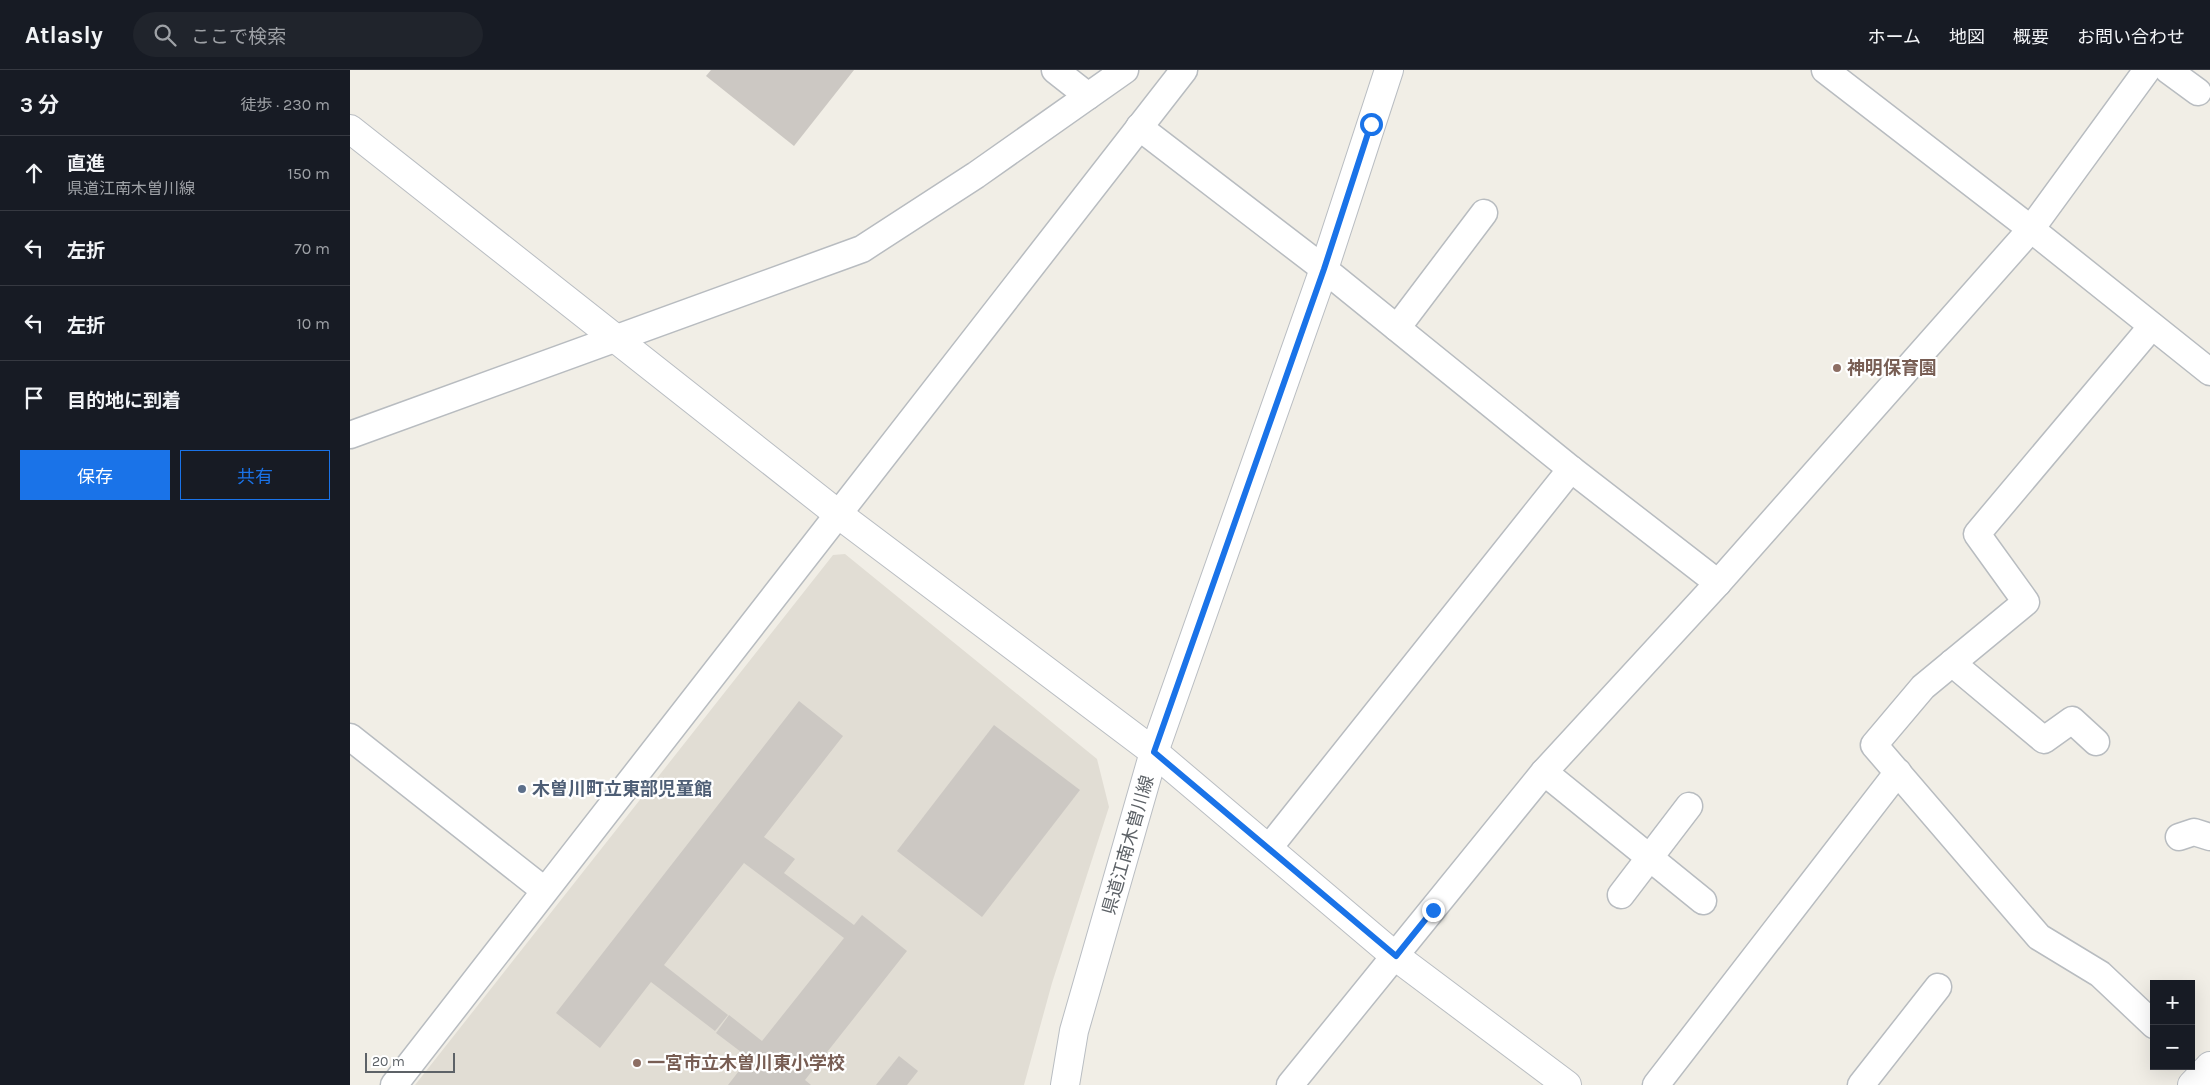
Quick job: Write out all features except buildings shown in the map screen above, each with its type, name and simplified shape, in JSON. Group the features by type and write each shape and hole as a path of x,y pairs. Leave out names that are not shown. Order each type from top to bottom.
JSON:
{"street":[{"path":"1055,70 1088,96"},
{"path":"350,435 862,249 976,176 1125,70"},
{"path":"394,1085 1184,70"},
{"name":"県道江南木曽川線","path":"1065,1085 1074,1031 1154,752 1324,269 1389,70"},
{"path":"1825,70 2031,229 2210,372"},
{"path":"1290,1085 1544,772 1718,583 2031,229 2147,70"},
{"path":"2168,70 2198,92"},
{"path":"1139,127 1324,269 1570,469 1718,583"},
{"path":"350,129 838,514 1154,752 1396,956 1567,1085"},
{"path":"1397,328 1484,213"},
{"path":"2150,1021 2100,974 2039,937 1874,745 1923,687 2026,602 1978,534 2152,326"},
{"path":"1268,849 1570,469"},
{"path":"1952,663 2044,740 2072,720 2096,742"},
{"path":"350,737 544,890"},
{"path":"1544,772 1703,901"},
{"path":"1656,1085 1898,772"},
{"path":"1621,894 1689,806"},
{"path":"2179,837 2194,832 2210,837"},
{"path":"1861,1085 1938,988"}],"shaded area":[{"path":"845,554 1097,759 1109,807 1052,983 1024,1085 415,1085 833,555"}],"place":[{"name":"神明保育園","path":"1837,368"},
{"name":"木曽川町立東部児童館","path":"522,789"},
{"name":"一宮市立木曽川東小学校","path":"637,1063"}],"route":[{"path":"1371,124 1324,269 1154,752 1396,956 1433,910"}]}
